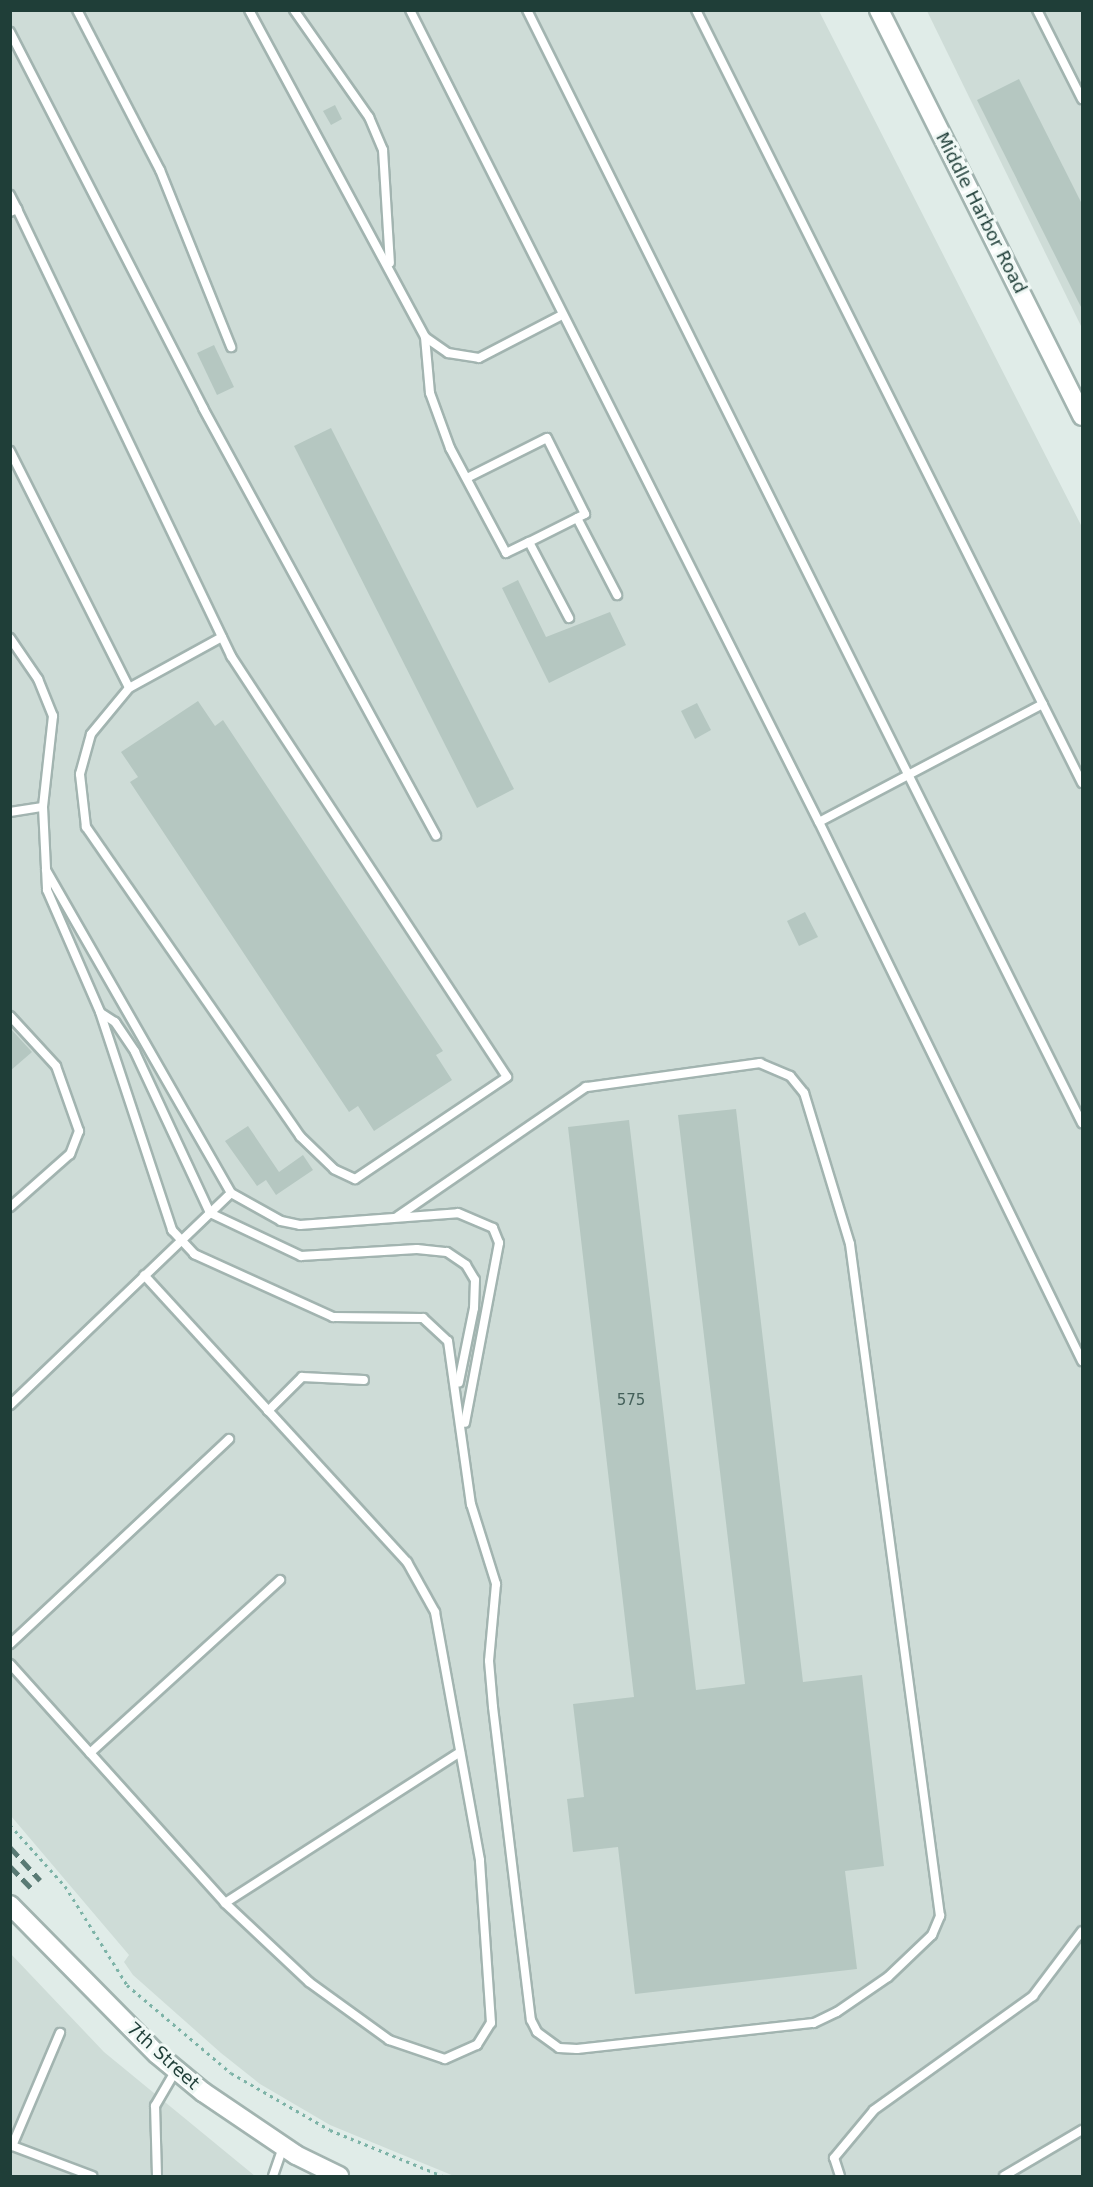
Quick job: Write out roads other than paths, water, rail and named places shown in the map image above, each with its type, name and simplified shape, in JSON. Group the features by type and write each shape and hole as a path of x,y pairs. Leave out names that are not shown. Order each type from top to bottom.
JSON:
{"main road":[{"name":"Middle Harbor Road","path":"879,10 1083,416"},
{"name":"7th Street","path":"10,1905 176,2070 283,2146 339,2176"}],"lane":[{"path":"77,10 160,170 231,347"},
{"path":"249,10 390,267 425,337 430,393 468,478 506,553 585,514 547,438 468,478"},
{"path":"294,10 369,117 383,150 390,267"},
{"path":"410,10 560,316 819,822 1083,1361"},
{"path":"527,10 910,771 1083,1123"},
{"path":"696,10 1083,783"},
{"path":"1037,10 1083,99"},
{"path":"10,32 203,408 436,836"},
{"path":"10,195 14,211 222,637 507,1077 355,1179 334,1169 300,1136 86,827 81,774 91,734 129,687 222,637"},
{"path":"425,337 448,353 479,358 560,316"},
{"path":"10,451 129,687"},
{"path":"577,518 617,596"},
{"path":"529,542 569,618"},
{"path":"10,638 38,679 53,717 43,807 43,865 54,910 100,1012 161,1205 179,1241 194,1254 333,1317 409,1315 435,1324 452,1352 471,1504 496,1584 489,1661 493,1707 531,2020 537,2031 559,2048 577,2049 814,2023 888,1977 938,1925 938,1892 850,1244 804,1093 790,1076 760,1062 586,1087 398,1216"},
{"path":"819,822 910,771 1043,704"},
{"path":"10,812 43,807"},
{"path":"43,865 88,952 231,1193 261,1212 300,1226 398,1216 467,1214 486,1220 497,1235 466,1408 464,1454"},
{"path":"100,1012 115,1022 135,1052 210,1212 301,1256 417,1249 459,1258 475,1280 457,1390"},
{"path":"10,1016 56,1066 79,1131 70,1154 10,1207"},
{"path":"10,1405 231,1193"},
{"path":"10,1664 225,1903 309,1982 389,2040 445,2059 477,2045 491,2023 480,1860 435,1612 407,1562 144,1275"},
{"path":"268,1411 302,1377 364,1380"},
{"path":"10,1644 229,1439"},
{"path":"90,1753 280,1580"},
{"path":"225,1903 460,1752"},
{"path":"840,2176 834,2158 874,2110 1034,1996 1083,1931"},
{"path":"60,2033 11,2145 92,2176"},
{"path":"157,2176 155,2106 176,2070"},
{"path":"1004,2176 1083,2130"},
{"path":"273,2176 283,2146"}],"railway":[{"path":"10,1847 40,1880"},
{"path":"10,1866 31,1888"}]}
